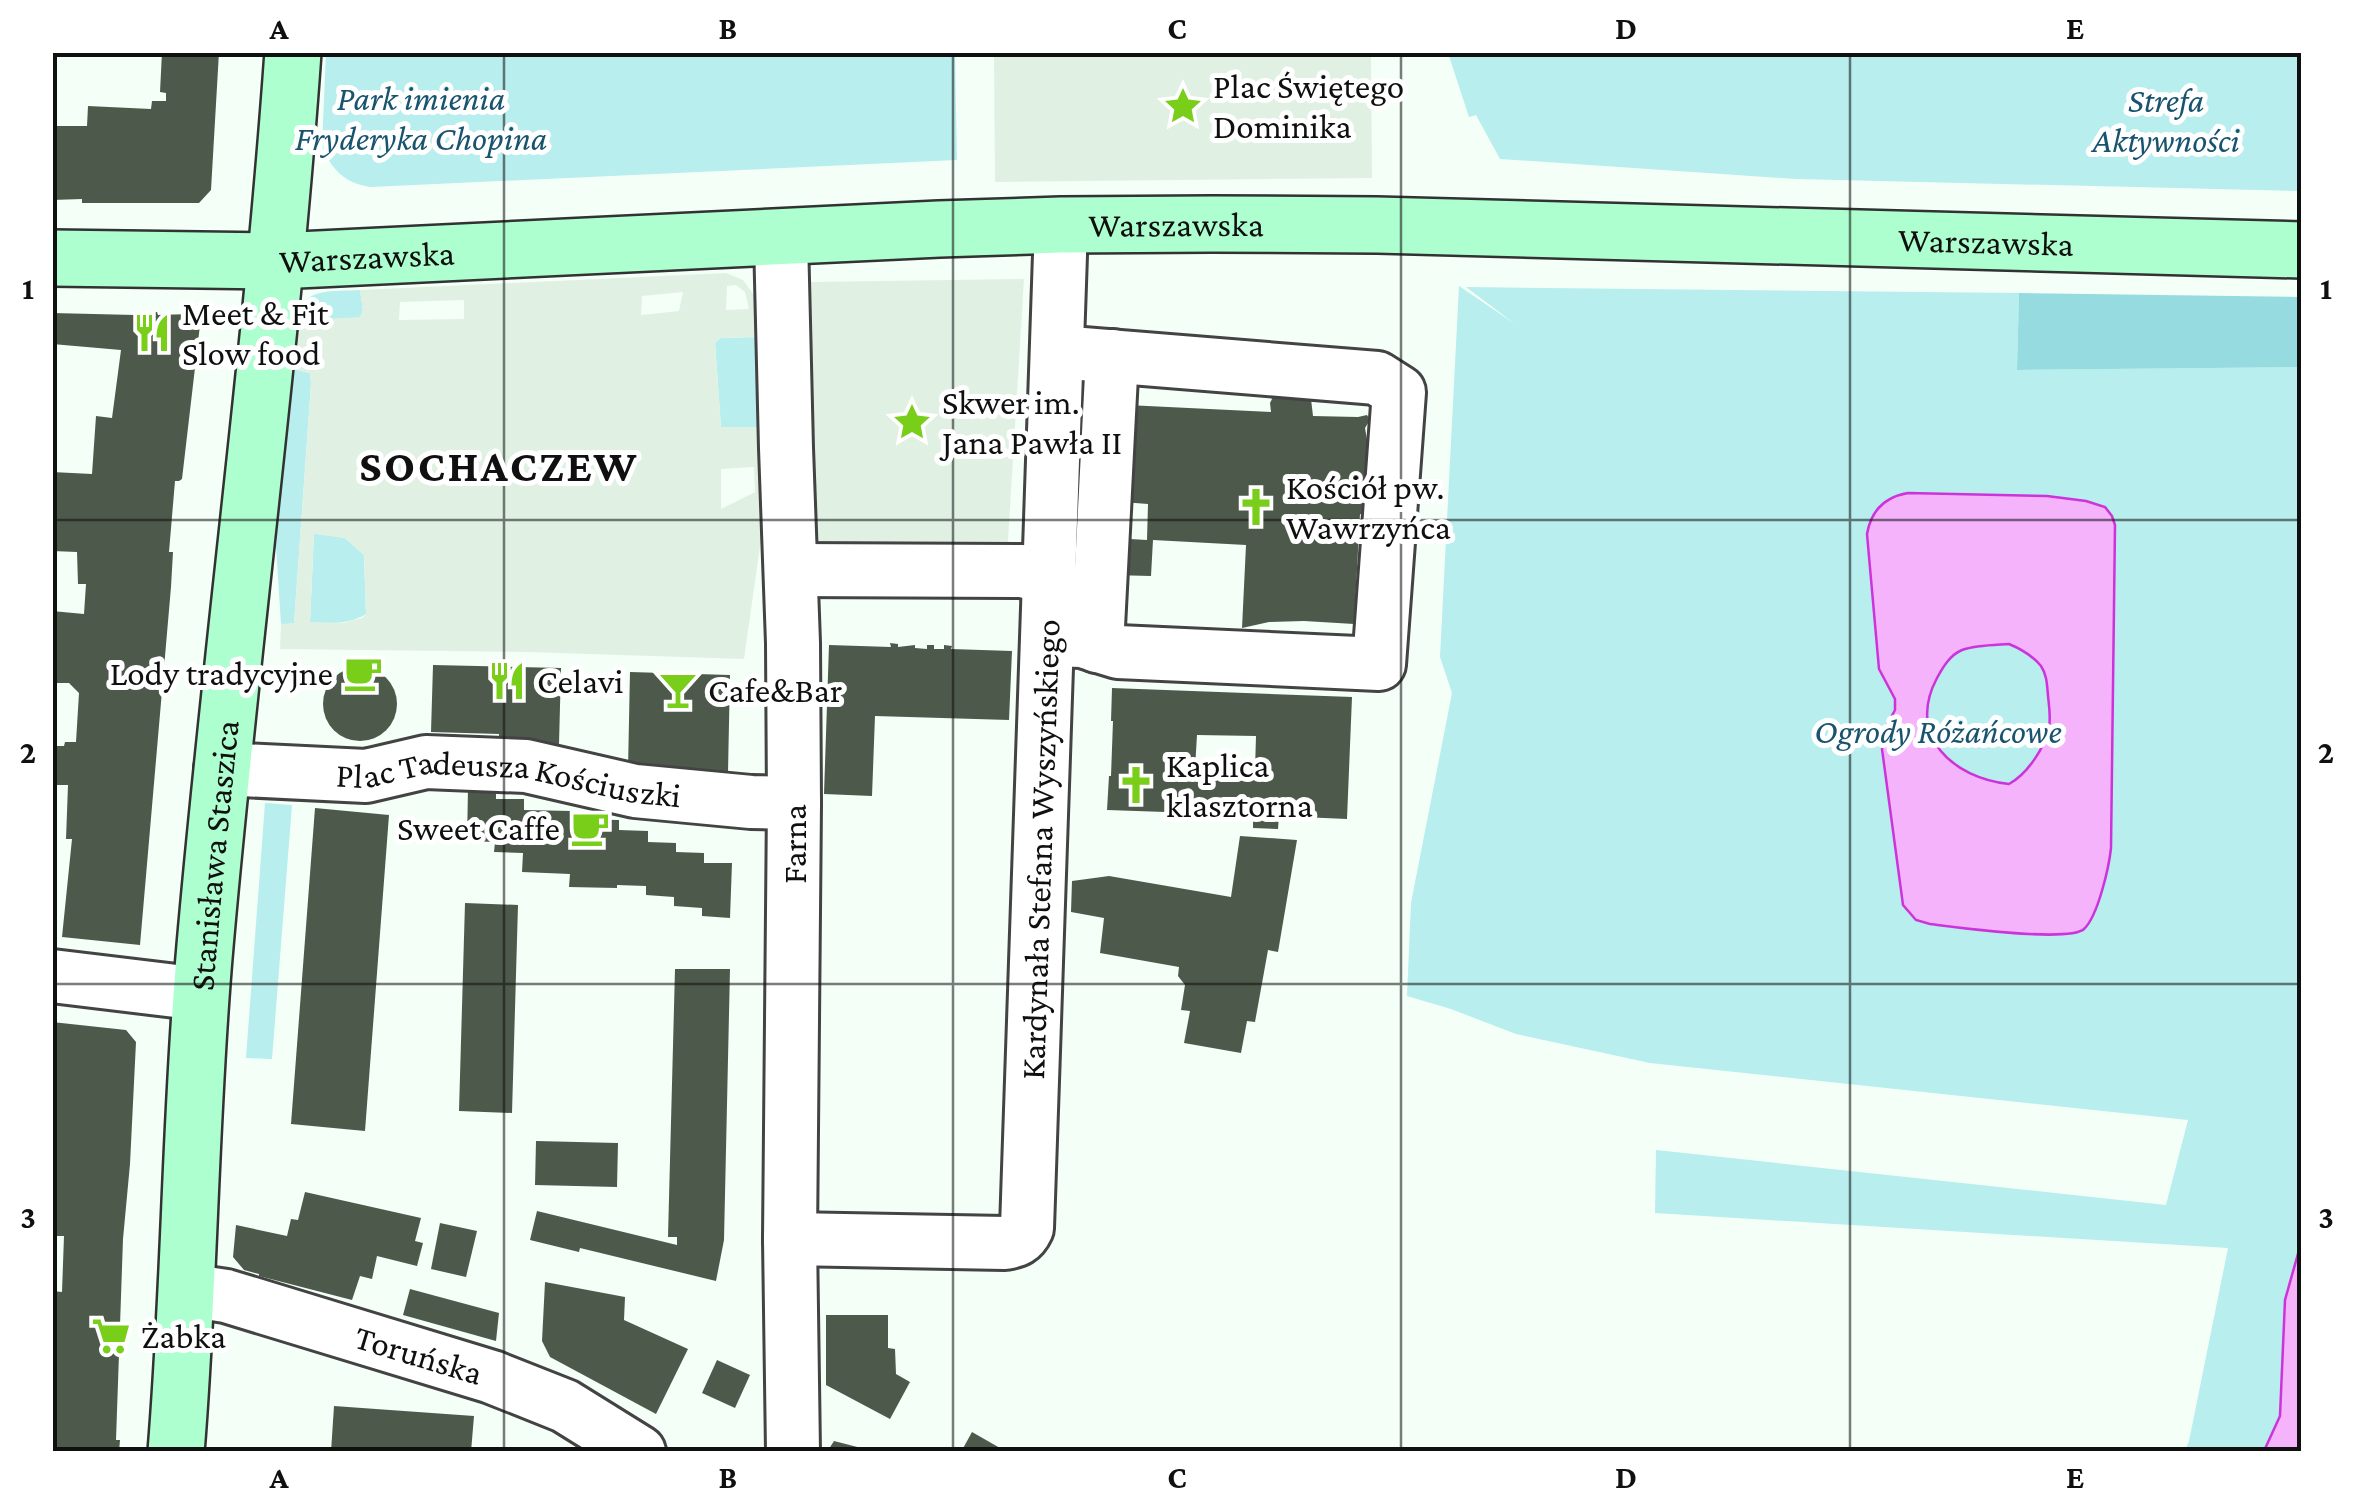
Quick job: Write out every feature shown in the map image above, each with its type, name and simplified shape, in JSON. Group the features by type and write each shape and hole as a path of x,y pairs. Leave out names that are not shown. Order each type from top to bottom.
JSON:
{"street":[{"name":"Stanisława Staszica","path":"176,1452 202,994 222,769 277,261 294,52"},
{"name":"Warszawska","path":"52,258 277,261 1061,225 1377,225 2302,250"},
{"name":"Kardynała Stefana Wyszyńskiego","path":"790,1239 1005,1242 1024,1236 1027,1228 1073,643 1051,578 1061,225"},
{"name":"Farna","path":"782,238 794,804 790,1239 793,1452"},
{"path":"1058,352 1112,356 1377,378 1399,392 1378,664 1118,652 1073,643 1112,356"},
{"path":"791,570 1022,571 1051,578"},
{"name":"Plac Tadeusza Kościuszki","path":"222,769 366,776 426,762 526,766 636,791 794,804"},
{"path":"52,976 202,994"},
{"name":"Toruńska","path":"186,1290 226,1296 492,1377 564,1406 639,1452"}],"green space":[{"name":"Park imienia Fryderyka Chopina","path":"326,53 955,53 957,160 371,187 340,174 322,146"},
{"name":"Strefa Aktywności","path":"1448,53 2301,53 2301,191 1796,179 1500,159 1476,115 1469,117"},
{"name":"Ogrody Różańcowe","path":"1459,286 1515,324 1466,287 2019,293 2017,370 2301,367 2302,1243 2285,1300 2280,1416 2264,1451 2185,1451 2228,1248 1655,1213 1656,1150 2166,1205 2188,1120 1650,1063 1516,1034 1407,996 1411,903 1452,693 1440,657"},
{"path":"360,290 360,318 310,320 293,330 302,305 316,294"},
{"path":"757,337 760,427 721,428 715,342 721,338"},
{"path":"292,369 310,373 311,384 294,624 281,624 276,546"},
{"path":"314,533 345,538 364,555 366,614 360,618 310,623"},
{"path":"265,803 292,805 272,1059 246,1058"}],"shaded area":[{"name":"Plac Świętego Dominika","path":"994,53 1371,53 1372,178 995,182"},
{"path":"726,273 743,280 756,303 757,337 721,338 715,343 721,427 760,427 762,532 744,659 280,649 281,624 294,623 311,384 310,373 292,369 293,330 310,320 360,317 360,290","holes":["736,285 745,292 749,309 726,310 727,286","683,292 679,311 641,315 642,296","464,300 464,319 399,320 400,302","754,467 755,492 721,509 721,469","314,534 345,538 364,555 366,614 343,623 310,622"]},
{"name":"Skwer im. Jana Pawła II","path":"1024,279 1007,557 813,551 804,294 811,282"},
{"path":"2019,293 2301,297 2301,367 2017,370"},
{"path":"1900,495 2047,496 2086,501 2105,507 2112,516 2115,525 2111,848 2098,903 2084,929 2057,935 1930,924 1916,920 1903,905 1882,749 1883,732 1895,710 1895,699 1879,669 1867,534 1876,512 1886,501","holes":["2009,644 2043,669 2050,719 2039,752 2009,784 1970,773 1953,763 1931,735 1927,718 1937,678 1954,655 1979,646"]},
{"path":"2301,1243 2301,1451 2264,1451 2280,1416 2285,1300"}],"building":[{"path":"162,52 219,52 211,190 199,203 52,200 52,126 87,126 88,106 151,109 152,101 166,101 166,93 160,92"},
{"path":"52,313 190,314 200,325 182,479 175,481 169,552 173,552 171,587 140,945 62,937 72,839 66,839 68,785 52,785 52,746 76,742 79,693 69,683 52,683 52,611 84,614 86,584 78,584 77,552 52,551 52,472 92,474 96,416 112,418 121,350 52,344"},
{"name":"Kościół pw. Wawrzyńca","path":"1274,395 1311,399 1313,416 1367,415 1370,420 1365,428 1368,476 1361,501 1367,511 1360,514 1354,624 1269,622 1242,628 1246,545 1153,540 1151,576 1111,575 1113,538 1147,540 1148,504 1122,502 1127,405 1271,412"},
{"path":"890,643 927,649 927,645 934,645 934,649 944,649 944,645 952,646 951,649 1012,651 1009,720 875,716 872,796 824,794 829,645 891,647"},
{"path":"433,665 561,668 559,744 499,742 499,734 431,732"},
{"path":"360,667 386,678 397,704 386,730 360,741 334,730 323,704 334,678"},
{"path":"630,672 730,675 728,772 628,770"},
{"path":"1112,688 1352,697 1347,819 1279,816 1278,829 1253,828 1253,815 1107,810","holes":["1197,735 1256,736 1255,770 1195,769"]},
{"path":"468,788 496,789 496,799 524,799 524,810 571,811 571,819 619,820 619,830 648,831 648,842 676,843 676,852 704,853 704,863 732,863 730,918 702,916 702,908 674,906 674,897 646,895 646,886 569,887 570,874 522,872 523,853 494,852 495,842 467,841"},
{"path":"315,808 389,815 365,1131 291,1124"},
{"path":"1240,836 1297,840 1278,952 1268,950 1255,1022 1247,1021 1241,1053 1184,1043 1190,1011 1181,1010 1185,985 1178,976 1179,967 1100,953 1104,918 1071,912 1072,881 1109,876 1231,897"},
{"path":"465,903 518,905 512,1113 459,1111"},
{"path":"675,969 730,969 724,1240 716,1281 530,1240 537,1211 677,1245 677,1237 668,1237"},
{"path":"52,1022 126,1030 136,1042 123,1239 116,1440 120,1440 119,1452 52,1452 52,1291 62,1292 64,1236 52,1236"},
{"path":"536,1141 618,1143 617,1187 535,1185"},
{"path":"305,1192 421,1218 415,1241 423,1243 417,1266 377,1256 372,1279 360,1276 352,1300 244,1270 233,1257 236,1225 287,1236 291,1219 298,1220"},
{"path":"440,1223 477,1231 466,1277 431,1269"},
{"path":"545,1282 625,1297 624,1320 688,1349 656,1414 550,1357 542,1341"},
{"path":"410,1289 499,1313 496,1341 403,1315"},
{"path":"826,1315 888,1315 888,1348 895,1349 896,1374 910,1382 890,1419 826,1385"},
{"path":"717,1360 750,1375 735,1408 702,1393"},
{"path":"334,1406 474,1416 471,1452 331,1452"},
{"path":"972,1432 1007,1452 961,1452"},
{"path":"834,1441 869,1450 827,1452"}],"place":[{"name":"Plac Świętego Dominika","path":"1183,106"},
{"name":"Meet & Fit Slow food","path":"152,333"},
{"name":"Skwer im. Jana Pawła II","path":"912,422"},
{"name":"Kościół pw. Wawrzyńca","path":"1256,507"},
{"name":"Lody tradycyjne","path":"363,673"},
{"name":"Celavi","path":"507,681"},
{"name":"Cafe&Bar","path":"678,690"},
{"name":"Kaplica klasztorna","path":"1136,785"},
{"name":"Sweet Caffe","path":"590,828"},
{"name":"Żabka","path":"111,1336"}],"district":[{"name":"SOCHACZEW","path":"499,465"}]}
